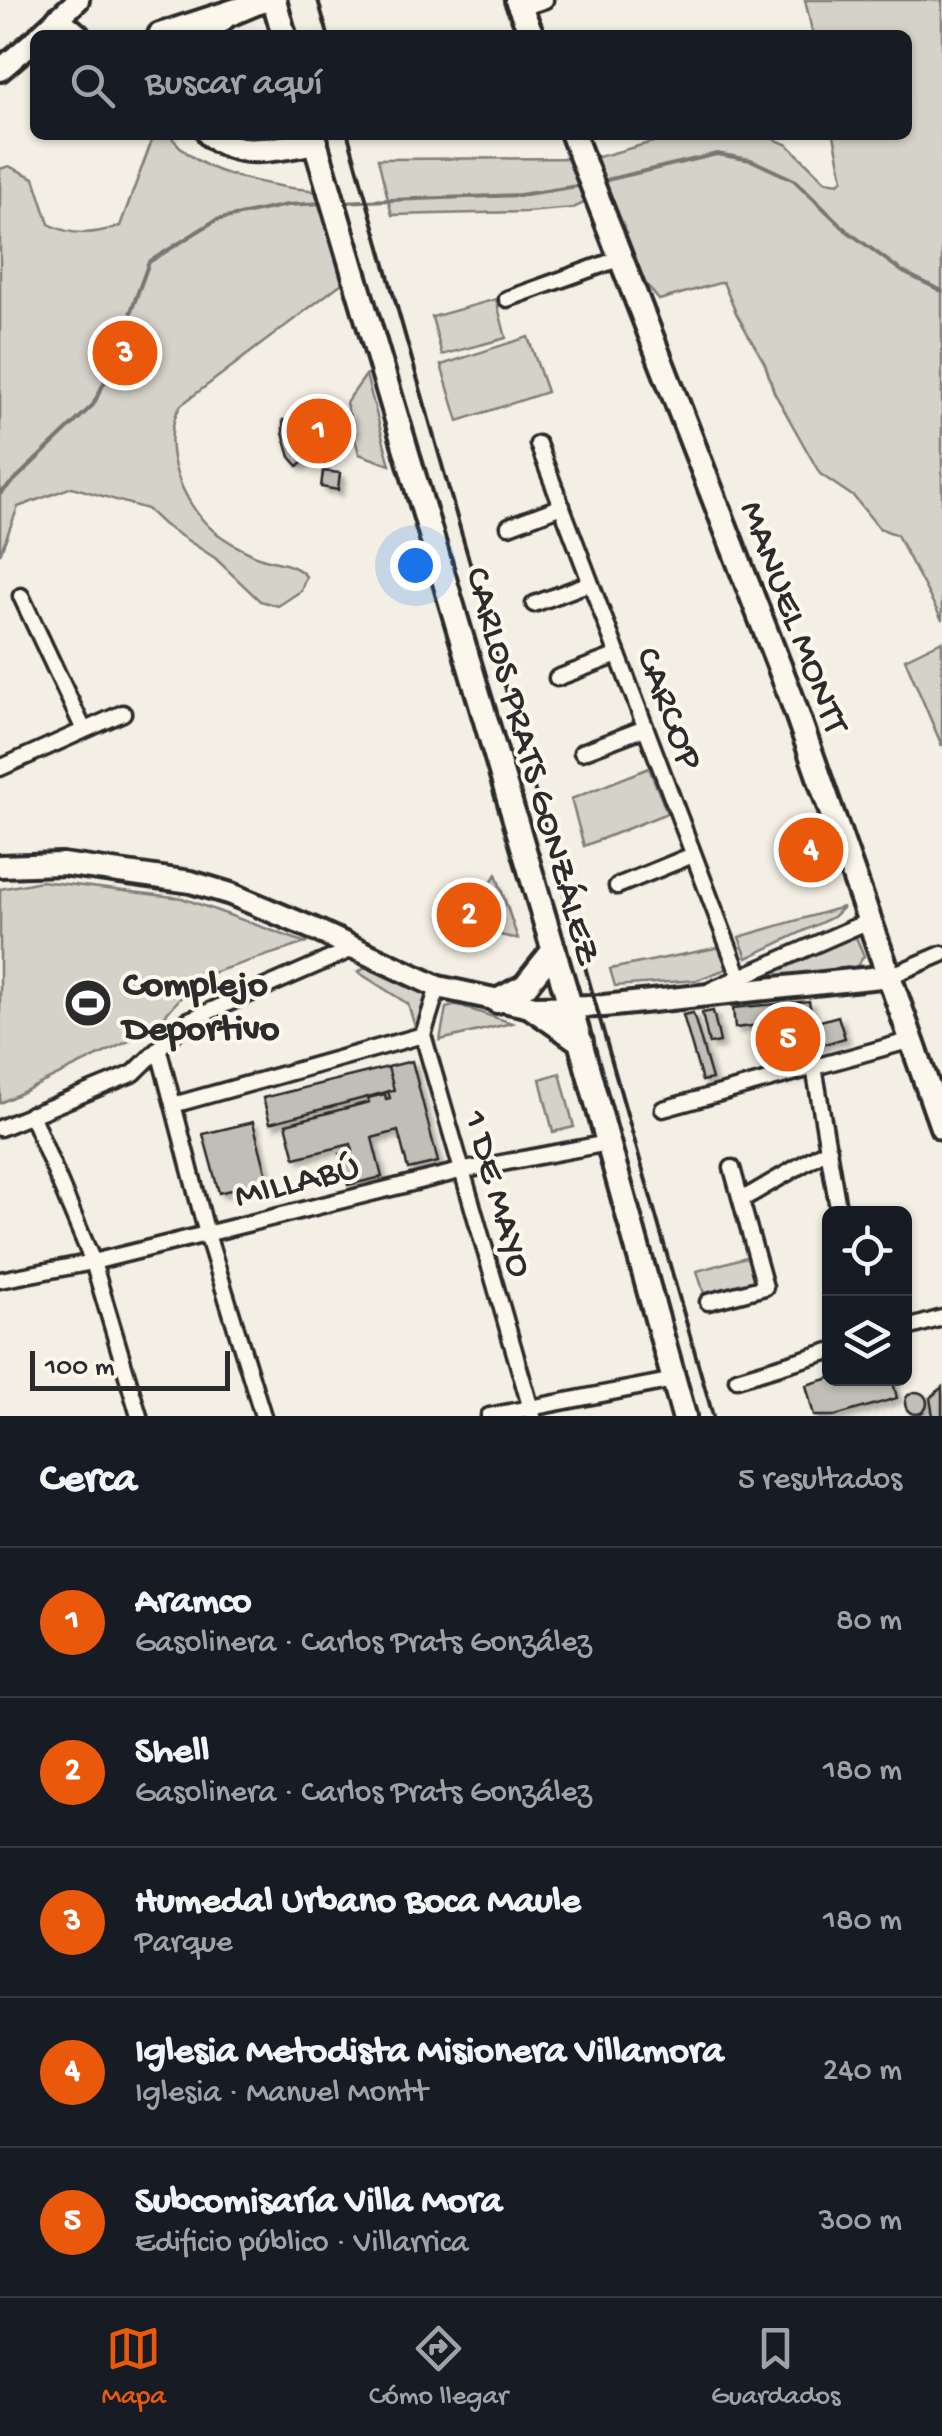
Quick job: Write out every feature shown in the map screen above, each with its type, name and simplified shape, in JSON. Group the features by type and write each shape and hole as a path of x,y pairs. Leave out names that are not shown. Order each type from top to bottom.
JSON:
{"main road":[{"path":"274,0 283,30"},
{"path":"519,4 530,30"},
{"path":"172,30 250,5"},
{"path":"209,30 250,5"},
{"path":"58,18 71,30"},
{"path":"217,140 244,150 308,140"},
{"name":"CARLOS PRATS GONZÁLEZ","path":"314,140 581,1042 684,1416"},
{"name":"MANUEL MONTT","path":"574,140 790,694 942,1127"},
{"path":"497,1001 533,979 554,950"},
{"path":"531,1006 581,1042"}],"street":[{"path":"46,30 78,0"},
{"path":"519,4 545,0"},
{"path":"0,70 30,45"},
{"path":"507,299 621,258"},
{"name":"CARCOP","path":"538,444 742,984"},
{"path":"510,526 562,506"},
{"path":"534,604 590,583"},
{"path":"22,596 84,730"},
{"path":"556,678 618,655"},
{"path":"0,768 124,713"},
{"path":"582,752 645,728"},
{"path":"617,886 693,855"},
{"path":"0,866 62,864 190,882 231,894 314,928 438,987 531,1006 571,1008 699,996 742,984 870,920"},
{"path":"314,928 323,942 318,965"},
{"path":"0,1128 134,1073 187,1021 357,947"},
{"path":"742,984 890,976 942,954"},
{"path":"174,1105 422,1035 438,987"},
{"name":"1 DE MAYO","path":"422,1035 532,1411"},
{"path":"663,1109 912,1040"},
{"path":"160,1051 208,1234 263,1416"},
{"path":"814,1067 838,1206"},
{"path":"31,1114 93,1262 139,1416"},
{"name":"MILLABÚ","path":"0,1280 93,1262 460,1171 608,1143"},
{"path":"741,1200 829,1149"},
{"path":"708,1302 766,1287 732,1168"},
{"path":"912,1327 942,1318"},
{"path":"738,1378 822,1354"},
{"path":"488,1416 532,1411 674,1380"}],"shaded area":[{"path":"805,0 942,0 942,620 897,535 879,528 854,497 820,474 774,392 765,364 723,282 659,300 637,273 602,195 573,208 392,215 378,159 595,158 660,140 776,140 788,145 825,181 839,183 843,179 835,140 912,140 912,30 812,30"},
{"path":"152,140 174,140 194,158 224,173 321,195 342,283 181,405 172,437 183,490 203,520 240,548 295,568 306,576 301,591 278,606 260,601 215,558 164,525 147,509 72,487 18,507 0,554 0,169 9,166 34,178 49,224 84,233 120,226"},
{"path":"496,299 506,338 442,355 432,317"},
{"path":"528,337 547,392 458,421 441,365"},
{"path":"366,375 390,465 359,454 346,403"},
{"path":"942,641 942,746 905,659"},
{"path":"649,768 667,813 584,846 571,799"},
{"path":"496,874 518,939 491,933 482,898"},
{"name":"Complejo Deportivo","path":"41,881 182,898 306,943 199,977 152,1030 0,1103 0,889"},
{"path":"843,907 833,917 747,958 739,937"},
{"path":"856,937 864,956 854,970 749,987 746,979"},
{"path":"721,947 729,968 697,980 615,986 610,969"},
{"path":"371,965 428,994 420,1030 416,1030 408,1004 358,972"},
{"path":"457,1005 512,1023 440,1040 446,1008"},
{"path":"560,1073 574,1127 553,1132 540,1079"},
{"path":"753,1255 761,1284 706,1300 697,1271"}],"building":[{"path":"349,415 353,431 321,439 317,423"},
{"path":"283,420 296,421 302,451 308,457 298,466 290,457"},
{"path":"323,471 340,473 338,490 321,487"},
{"path":"809,1001 812,1019 735,1028 733,1008"},
{"path":"713,1011 720,1042 709,1044 702,1013"},
{"path":"693,1013 712,1079 702,1081 683,1015"},
{"path":"838,1016 845,1038 767,1061 760,1038"},
{"path":"412,1061 438,1162 408,1169 398,1131 372,1138 382,1177 348,1185 340,1154 353,1151 351,1144 295,1158 286,1124 369,1102 368,1098 385,1094 386,1099 390,1098 388,1091 394,1090 388,1067"},
{"path":"388,1067 394,1090 270,1123 263,1098"},
{"path":"253,1122 268,1180 219,1193 203,1134"},
{"path":"822,1380 822,1386 894,1386 897,1398 835,1416 814,1416 806,1385"},
{"path":"942,1387 942,1416 933,1416 930,1398"},
{"path":"916,1392 924,1395 924,1411 916,1414 908,1411 905,1403 908,1395"}],"waterway":[{"path":"598,182 717,154 751,160 794,180 847,231 903,272 942,291"},
{"path":"339,202 520,195 584,185"},
{"path":"0,494 93,405 108,375 149,262 216,220 287,205 325,203"}],"railway":[{"path":"318,0 327,30"},
{"path":"349,140 713,1416"}],"place":[{"name":"Humedal Urbano Boca Maule","path":"125,353"},
{"name":"Aramco","path":"319,431"},
{"name":"Iglesia Metodista Misionera Villamora","path":"811,850"},
{"name":"Shell","path":"469,915"},
{"name":"Complejo Deportivo","path":"88,1003"},
{"name":"Subcomisaría Villa Mora","path":"788,1039"}]}
